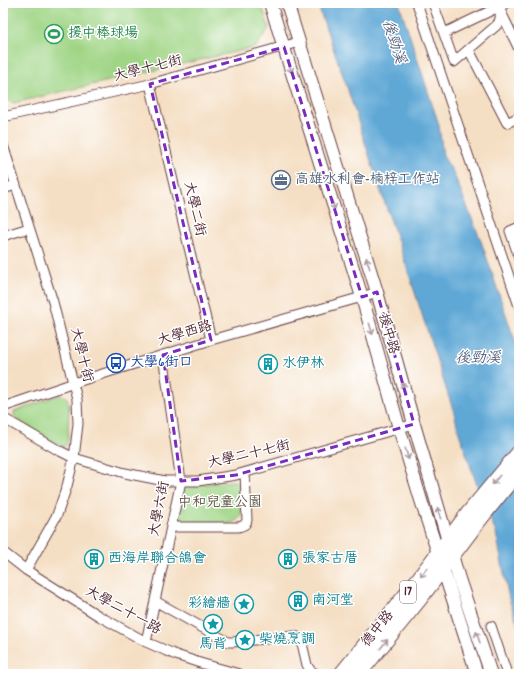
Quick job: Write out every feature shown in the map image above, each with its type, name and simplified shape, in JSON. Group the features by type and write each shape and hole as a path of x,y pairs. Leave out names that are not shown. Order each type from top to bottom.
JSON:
{"main road":[{"name":"德中路","path":"341,674 519,452"},
{"name":"德中路","path":"359,674 420,600 478,522 519,471"}],"street":[{"name":"援中路","path":"270,3 362,297 399,428 437,553 476,674"},
{"name":"援中路","path":"287,3 377,292 447,541 491,674"},
{"path":"417,3 519,306"},
{"path":"433,3 454,62 498,25 501,17 501,4"},
{"path":"444,33 501,4"},
{"path":"501,4 519,49"},
{"name":"大學十七街","path":"3,117 150,84 299,42"},
{"path":"469,50 507,123 519,117"},
{"name":"大學二街","path":"150,84 211,340"},
{"name":"大學十街","path":"3,145 53,302 77,399 78,424 74,458 67,486 57,515 26,570"},
{"path":"3,189 16,185"},
{"path":"519,227 510,231 519,257"},
{"path":"3,236 29,228"},
{"name":"大學西路","path":"3,407 73,383 211,340 377,292"},
{"name":"大學六街","path":"146,642 181,481 163,355"},
{"name":"大學二十七街","path":"3,418 74,458 125,473 165,481 198,481 236,475 414,424"},
{"path":"171,527 243,526 247,520 245,472"},
{"name":"大學二十一路","path":"3,552 26,570 100,616 146,642 176,656 239,674"},
{"path":"155,601 228,642 294,636 298,637 301,639 307,665 310,670 316,674"},
{"path":"491,626 506,674"}],"highlighted area":[{"path":"284,47 362,297 377,292 414,424 236,475 181,481 163,355 211,340 150,84"}],"green space":[{"path":"3,3 261,3 269,28 256,47 13,103 3,98"},
{"path":"59,395 67,398 69,404 68,440 64,447 15,418 14,415 14,412"},
{"name":"中和兒童公園","path":"233,481 241,485 241,515 235,521 224,524 209,524 181,522 177,518 183,489 186,486"}],"water":[{"name":"後勁溪","path":"317,3 399,3 439,125 443,156 453,172 481,241 519,353 519,628 509,599 496,533 478,488 458,430 455,416 405,262 347,87"}],"place":[{"name":"援中棒球場","path":"54,34"},
{"name":"高雄水利會-楠梓工作站","path":"281,180"},
{"name":"大學6街口","path":"116,363"},
{"name":"水伊林","path":"268,364"},
{"name":"西海岸聯合鴿會","path":"94,559"},
{"name":"張家古厝","path":"288,559"},
{"name":"南河堂","path":"298,601"},
{"name":"彩繪牆","path":"244,604"},
{"name":"馬背","path":"213,624"},
{"name":"柴燒烹調","path":"245,640"}]}
